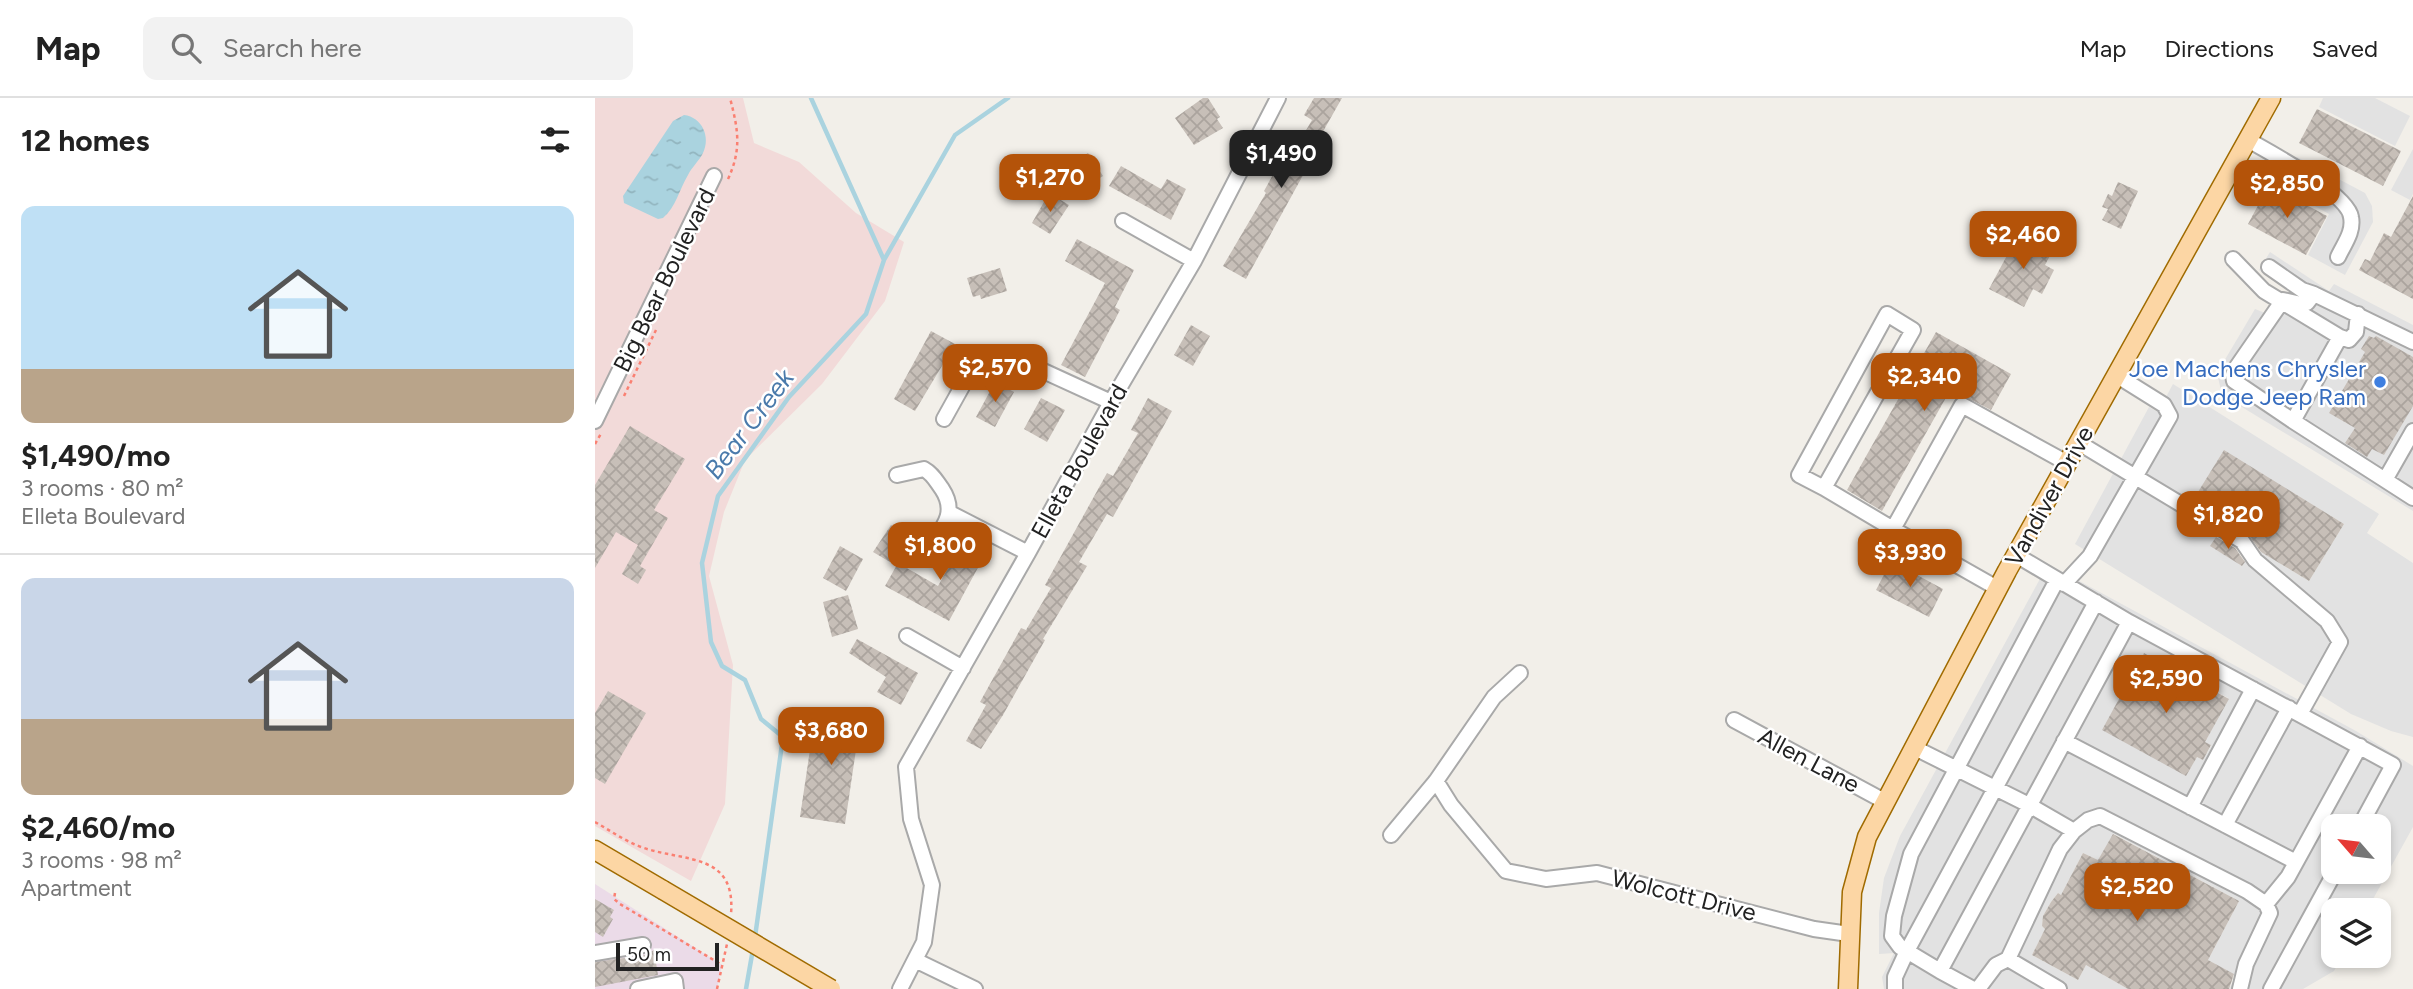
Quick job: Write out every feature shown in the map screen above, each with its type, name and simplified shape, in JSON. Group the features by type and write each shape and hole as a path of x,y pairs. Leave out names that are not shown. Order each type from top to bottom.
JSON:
{"main road":[{"name":"Vandiver Drive","path":"1848,989 1852,892 1867,837 1884,801 2015,555 2271,98"},
{"path":"595,850 831,989"}],"street":[{"name":"Elleta Boulevard","path":"900,989 923,942 932,885 911,820 906,767 1111,402 1194,261 1278,98"},
{"path":"2248,140 2287,162 2341,200 2351,214 2352,229 2338,257"},
{"name":"Big Bear Boulevard","path":"595,421 714,176"},
{"path":"1123,221 1194,261"},
{"path":"2233,259 2264,291 2340,337 2349,340 2356,332 2358,314"},
{"path":"2269,267 2302,290 2413,342"},
{"path":"2314,294 2307,303 2283,300 2280,302 2233,375 2234,381 2413,498"},
{"path":"1824,488 1913,330 1887,314 1799,475 1997,588"},
{"path":"2293,421 2340,337"},
{"path":"944,419 979,356 1015,358 1111,402"},
{"path":"2116,375 2164,405 2169,416 2090,555 2061,582 1911,854 1894,916 1892,936 1900,947 1940,971 1957,985 1976,989 1996,965 2008,959 2060,849 2074,831 2088,820 2101,816 2247,891 2266,904 2270,914 2246,964 2240,989"},
{"path":"1893,529 1962,405 2067,463"},
{"path":"2385,480 2413,431"},
{"path":"2078,443 2242,541 2255,560 2327,621 2340,642 2294,711 2225,825"},
{"path":"897,475 924,468 931,473 949,501 950,513 926,553"},
{"path":"950,513 1028,554"},
{"path":"2015,555 2129,622 2393,765 2366,814"},
{"path":"1895,989 1895,977 1907,951 2096,602"},
{"path":"1940,971 2129,622"},
{"path":"907,636 963,668"},
{"path":"1391,835 1436,781 1480,714 1520,673"},
{"path":"2190,807 2253,689"},
{"name":"Allen Lane","path":"1734,720 1884,801"},
{"path":"2064,741 2296,862"},
{"path":"2266,904 2288,877 2360,746"},
{"path":"1913,747 2029,805 2074,831"},
{"name":"Wolcott Drive","path":"1436,781 1451,805 1506,871 1546,879 1597,873 1814,929 1849,934"},
{"path":"2271,989 2328,884"},
{"path":"595,953 643,944"},
{"path":"2008,959 2059,989"},
{"path":"915,960 975,989"},
{"path":"638,989 675,982 676,989"}],"path":[{"path":"615,893 614,899 620,904 722,965"}],"shaded area":[{"path":"595,98 743,98 754,143 799,162 856,213 904,242 885,301 822,384 745,460 724,512 709,576 733,665 725,804 691,881 595,826"},
{"path":"2323,98 2375,98 2410,116 2395,146 2319,107"},
{"path":"2413,149 2413,194 2410,200 2391,190"},
{"path":"2297,157 2365,193 2372,206 2373,222 2345,275 2308,255 2329,214 2281,187"},
{"path":"2270,252 2329,291 2334,284 2413,325 2413,511 2222,395 2217,373 2255,309 2280,319 2296,295 2259,270"},
{"path":"2173,384 2379,514 2367,533 2413,563 2413,737 2351,714 2075,544 2149,407 2158,412","holes":["2224,451 2344,524 2309,581 2253,547 2242,566 2211,546 2222,527 2189,507"]},
{"path":"2048,564 2356,731 2413,766 2413,827 2391,867 2391,814 2321,814 2321,884 2381,884 2374,898 2321,898 2321,968 2336,968 2303,989 2229,989 2236,976 2208,960 2239,901 2114,834 2098,860 2083,853 2061,895 2058,893 2043,916 2042,926 2045,929 2032,955 2078,980 2086,965 2128,989 1884,989 1882,977 1894,953 1879,954 1879,913 1884,878 1900,836","holes":["2144,653 2228,698 2205,742 2211,746 2203,760 2197,757 2186,775 2103,730"]},
{"path":"595,884 722,965 717,989 595,989"}],"water":[{"path":"684,115 700,124 705,134 705,147 671,209 663,218 658,219 624,203 623,196 673,121"}],"building":[{"path":"1203,98 1208,98 1220,117 1217,119 1223,128 1194,145 1175,118"},
{"path":"1314,98 1342,98 1321,135 1324,137 1246,279 1223,266 1266,193 1264,191 1281,160 1287,163 1312,120 1304,115"},
{"path":"2317,109 2401,151 2383,186 2299,143"},
{"path":"1088,153 1103,176 1073,195 1058,173"},
{"path":"1121,166 1161,189 1167,179 1186,189 1171,220 1109,186"},
{"path":"2118,182 2138,191 2121,229 2102,220 2108,209 2102,207 2108,194 2112,196"},
{"path":"2269,185 2327,216 2306,255 2248,224"},
{"path":"1049,193 1069,205 1050,234 1032,223"},
{"path":"2413,196 2413,299 2359,270 2365,259 2370,261 2384,233 2391,237"},
{"path":"2019,233 2053,250 2045,265 2054,270 2042,294 2033,289 2024,307 1989,289"},
{"path":"1077,239 1134,270 1115,307 1120,310 1085,377 1061,365 1105,283 1065,261"},
{"path":"1000,268 1007,291 981,299 980,295 973,297 967,278"},
{"path":"1191,325 1210,336 1193,366 1174,355"},
{"path":"931,331 955,344 915,411 894,399"},
{"path":"1936,332 2011,374 1991,410 1958,393 1948,394 1882,511 1847,490"},
{"name":"Joe Machens Chrysler Dodge Jeep Ram","path":"2369,336 2376,336 2413,357 2413,406 2384,455 2372,449 2367,457 2345,443 2355,428 2329,413 2365,352 2361,349"},
{"path":"995,382 1014,392 995,427 976,417"},
{"path":"1041,398 1065,410 1047,442 1024,429"},
{"path":"1148,398 1172,411 1113,517 1107,514 1079,562 1087,566 981,749 966,741 986,705 980,702 1021,628 1026,630 1051,588 1045,585 1107,473 1113,476 1138,433 1131,430"},
{"path":"630,426 685,459 654,510 668,518 640,566 646,570 638,584 622,574 638,545 616,532 595,568 595,485"},
{"path":"2224,450 2344,524 2309,581 2261,552 2247,533 2193,500"},
{"path":"891,525 906,533 890,562 873,552"},
{"path":"2216,537 2235,548 2245,562 2242,566 2210,546"},
{"path":"964,539 987,551 949,621 885,586 898,563 938,586"},
{"path":"840,546 863,559 846,591 823,578"},
{"path":"1891,561 1943,589 1929,617 1876,590"},
{"path":"848,595 858,629 832,637 823,602"},
{"path":"857,639 918,673 901,705 877,692 886,677 849,653"},
{"path":"2144,653 2229,699 2205,742 2211,745 2203,760 2197,757 2186,776 2102,730"},
{"path":"608,691 646,713 605,784 595,778 595,713"},
{"path":"816,709 861,716 845,824 800,817"},
{"path":"2113,834 2239,901 2208,960 2234,974 2229,989 2128,989 2086,965 2078,980 2032,955 2045,929 2042,926 2043,916 2058,893 2061,895 2083,853 2098,860"},
{"path":"595,899 614,910 610,917 613,919 603,937 595,932"},
{"path":"654,950 658,975 595,987 595,962 645,955"}],"waterway":[{"name":"Bear Creek","path":"755,937 783,737 761,719 745,680 722,666 711,642 702,563 718,496 789,397 866,314 884,260 811,98"},
{"path":"884,260 955,135 1008,98"},
{"name":"Bear Creek","path":"746,989 753,949"}],"place":[{"name":"Joe Machens Chrysler Dodge Jeep Ram","path":"2380,382"}]}
